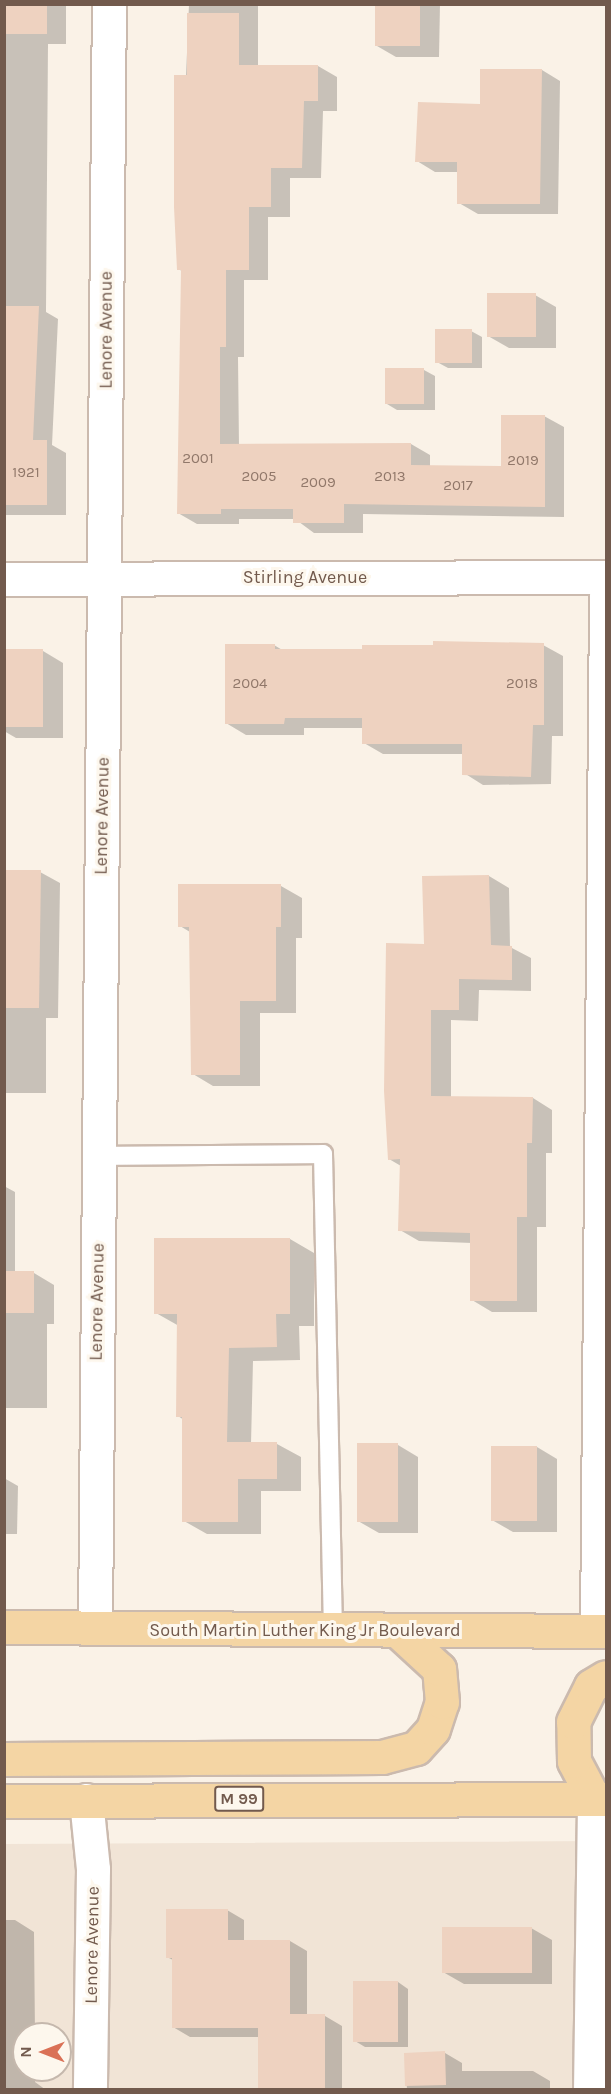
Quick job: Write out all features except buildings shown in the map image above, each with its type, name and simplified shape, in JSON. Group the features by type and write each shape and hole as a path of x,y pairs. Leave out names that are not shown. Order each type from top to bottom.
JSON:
{"main road":[{"name":"South Martin Luther King Jr Boulevard","path":"4,1627 399,1632 602,1631"},
{"path":"4,1759 382,1757 416,1748 433,1729 442,1702 438,1669 399,1632"},
{"path":"600,1799 574,1761 573,1722 591,1686 606,1677"},
{"name":"M 99","path":"4,1801 600,1799"}],"street":[{"name":"Lenore Avenue","path":"95,1628 109,4"},
{"name":"Stirling Avenue","path":"4,579 606,577"},
{"path":"602,1631 606,595"},
{"path":"590,2090 600,1799"},
{"name":"Lenore Avenue","path":"86,1800 93,1869 90,2090"}],"lane":[{"path":"99,1156 323,1154 333,1631"}],"shaded area":[{"path":"606,1841 606,2089 5,2089 4,1844"}]}
